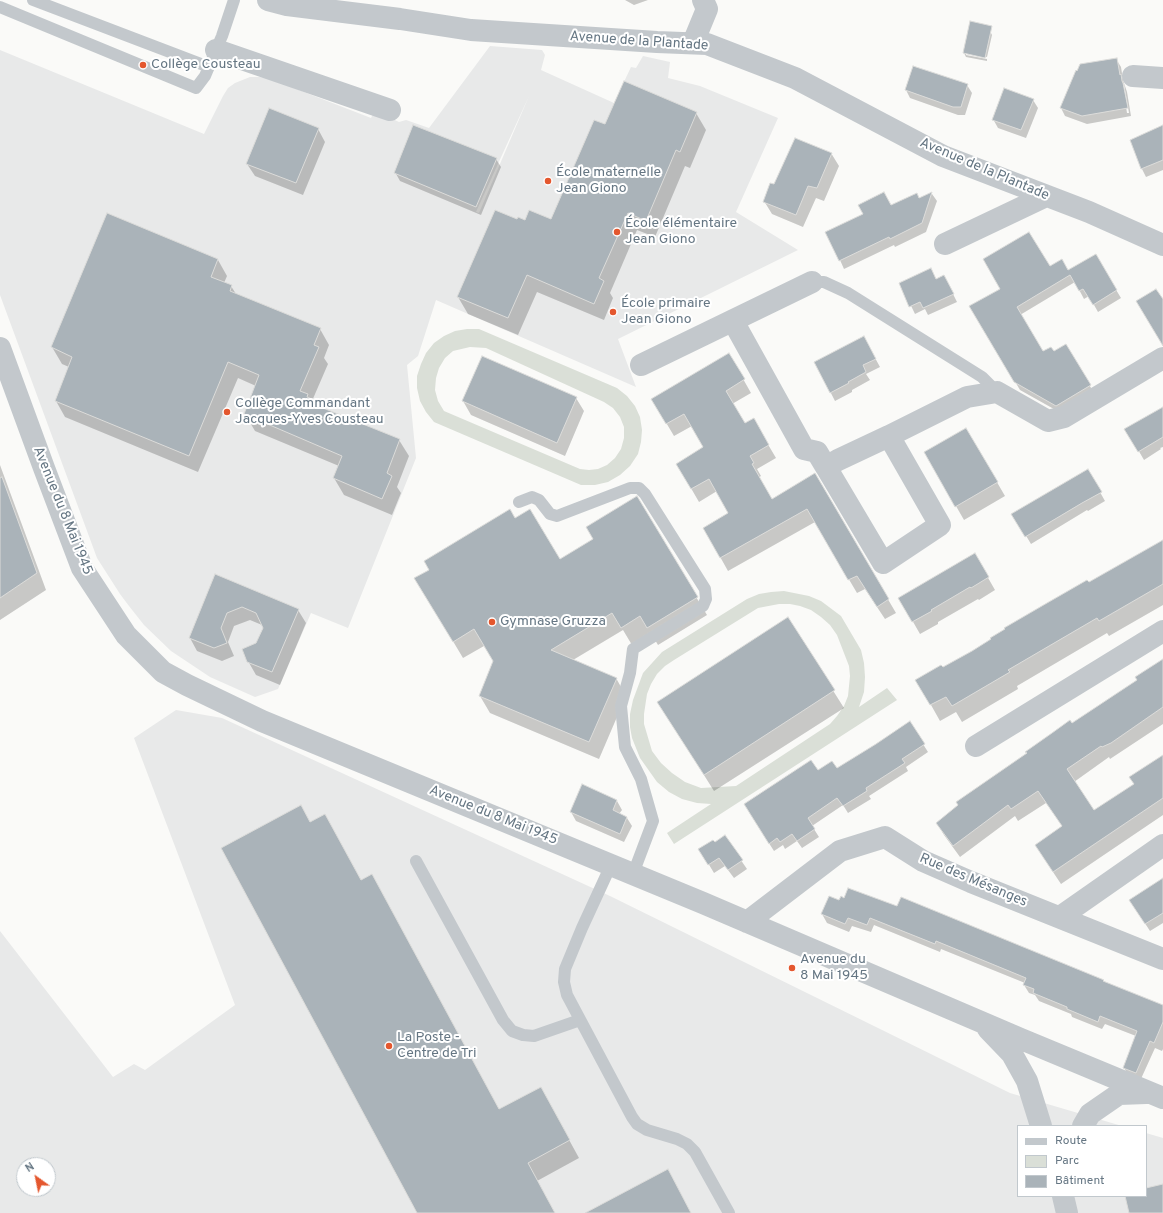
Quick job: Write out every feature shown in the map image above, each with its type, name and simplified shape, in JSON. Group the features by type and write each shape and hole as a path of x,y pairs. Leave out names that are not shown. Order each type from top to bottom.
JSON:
{"street":[{"name":"Avenue de la Plantade","path":"268,0 287,5 400,19 471,30 707,44 795,78 943,156 1089,212 1163,245"},
{"path":"693,43 707,9 703,0"},
{"path":"212,59 390,110"},
{"path":"1133,76 1163,78"},
{"path":"945,244 1046,196"},
{"path":"641,365 812,282"},
{"path":"733,321 804,449 817,452 883,563 940,525 889,436"},
{"name":"Avenue du 8 Mai 1945","path":"0,348 82,568 126,635 163,672 262,721 612,865 1156,1095"},
{"path":"826,467 967,397 996,392 1048,421 1064,417 1163,358"},
{"path":"976,746 1163,631"},
{"name":"Rue des Mésanges","path":"747,922 840,851 885,837 923,861 971,882 1163,959"},
{"path":"1060,917 1163,845"},
{"path":"982,1022 1012,1054 1027,1081 1041,1125"},
{"path":"1083,1125 1090,1114 1119,1094 1156,1095"},
{"path":"1063,1197 1068,1213"}],"lane":[{"path":"33,0 212,59"},
{"path":"0,7 196,88 205,76 222,36 234,0"},
{"path":"812,282 824,282 848,293 982,377 996,392"},
{"path":"519,502 532,497 539,500 550,514 558,516 630,488 639,488 645,494 705,588 706,599 703,606 633,649 630,673 621,706 625,747 641,779 653,820 633,874"},
{"path":"416,861 503,1020 512,1031 523,1035 534,1036 580,1020"},
{"path":"612,865 582,928 565,969 564,982 567,995 634,1121 647,1130 677,1139 687,1144 695,1152 729,1213"}],"shaded area":[{"name":"Collège Commandant Jacques-Yves Cousteau","path":"490,46 542,50 545,55 541,70 614,103 631,67 636,68 643,56 670,62 668,78 700,86 778,118 736,212 798,250 618,339 636,387 436,300 418,356 407,365 416,458 348,628 311,613 278,689 255,697 210,677 171,651 144,625 120,594 97,558 0,295 0,50 204,134 228,88 235,83 250,77 268,78 371,118 373,114 380,113 399,122 406,120 429,128","holes":["529,96 479,213 476,212"]},
{"path":"176,710 222,718 610,896 1010,1093 1119,1125 1017,1125 1017,1197 1147,1197 1147,1133 1163,1138 1163,1213 0,1213 0,931 113,1077 134,1064 145,1070 235,1005 134,738"}],"green space":[{"path":"479,329 617,388 627,396 635,406 640,417 642,430 641,442 638,454 630,466 620,475 608,482 595,485 581,485 434,422 420,401 417,388 417,376 426,353 434,343 455,331","holes":["470,347 486,348 604,402 613,408 620,417 624,427 624,438 621,449 615,458 607,465 598,469 580,469 444,411 438,401 435,390 439,368 445,358 453,351"]},
{"path":"784,591 809,596 821,601 841,616 861,650 864,663 864,692 859,707 887,688 897,700 674,844 667,833 711,804 697,803 682,799 669,792 657,782 640,758 632,738 630,714 633,700 643,673 662,652 747,599 759,594","holes":["779,604 790,604 811,610 830,625 837,635 849,666 850,676 848,696 844,706 830,724 736,786 701,788 685,782 661,763 652,751 644,724 647,694 651,684 657,674 665,666 758,608"]}],"building":[{"path":"970,21 992,26 985,58 963,53"},
{"path":"1117,58 1128,108 1082,116 1060,108 1080,64"},
{"path":"913,66 968,84 961,107 953,107 905,90"},
{"path":"624,81 697,112 680,152 676,150 646,221 628,213 599,278 604,281 594,304 527,275 508,318 457,297 495,210 517,219 518,217 525,220 529,210 551,219 594,120 605,124"},
{"path":"1004,88 1034,99 1021,130 992,120"},
{"path":"269,108 319,128 296,183 246,164"},
{"path":"413,125 497,158 476,207 394,173"},
{"path":"1163,125 1163,160 1141,169 1130,140"},
{"path":"795,138 832,153 817,188 808,186 796,215 763,202 770,183 774,184"},
{"path":"884,192 891,205 917,193 919,198 932,192 922,223 890,239 889,237 839,261 825,232 863,214 858,205"},
{"path":"107,213 218,259 211,277 232,285 230,291 321,328 314,345 319,347 300,391 308,394 307,397 324,404 323,408 400,439 387,473 392,476 382,499 333,478 342,456 244,414 259,375 228,362 189,456 55,401 72,357 51,347"},
{"path":"1029,232 1050,266 1062,259 1068,270 1096,254 1117,290 1093,305 1083,289 1079,291 1070,275 1017,307 1043,351 1051,347 1054,351 1066,344 1091,385 1056,406 1014,382 969,306 1000,289 983,259"},
{"path":"931,268 936,279 944,275 954,294 923,308 920,302 909,307 899,283"},
{"path":"1156,289 1163,299 1163,346 1136,301"},
{"path":"864,336 876,359 863,365 866,372 830,393 814,362"},
{"path":"729,353 745,379 726,391 745,423 754,418 769,445 750,456 754,463 752,464 772,499 815,473 889,599 877,607 857,576 848,580 807,509 720,558 703,528 728,513 709,479 691,489 676,464 703,447 684,414 666,424 651,399"},
{"path":"482,356 577,397 557,443 462,401"},
{"path":"1163,407 1163,437 1138,452 1124,429"},
{"path":"966,428 998,482 955,507 924,452"},
{"path":"1088,469 1102,492 1025,537 1011,514"},
{"path":"2,477 37,573 0,598 0,478"},
{"name":"Gymnase Gruzza","path":"637,496 698,597 647,628 640,616 621,628 612,613 551,650 617,678 589,742 479,696 493,661 474,629 453,642 414,578 429,570 424,561 510,509 515,518 530,509 560,559 593,539 586,527"},
{"path":"1163,540 1163,584 1099,621 1097,618 1008,670 1010,672 952,706 946,697 930,705 915,680 941,665 943,667 972,651 1005,629 1004,628 1047,603 1087,580 1089,582"},
{"path":"975,553 989,577 912,622 898,598"},
{"path":"215,574 299,609 272,672 247,662 242,649 256,643 263,628 256,613 242,607 227,613 221,628 227,643 214,648 189,638"},
{"path":"788,617 835,690 704,775 657,702"},
{"path":"1163,659 1163,707 1111,743 1102,747 1101,746 1067,769 1094,810 1134,784 1129,777 1163,755 1163,798 1053,872 1035,845 1062,826 1038,791 1011,809 1008,805 953,846 936,823 958,805 956,802 1027,753 1025,752 1070,720 1072,723 1137,680 1135,677"},
{"path":"910,721 925,744 902,759 905,763 866,788 867,791 843,806 837,798 808,818 815,829 797,841 792,834 780,842 777,838 769,844 744,804 811,760 818,770 832,761 837,768"},
{"path":"582,784 617,800 613,810 627,817 620,834 570,812"},
{"name":"La Poste - Centre de Tri","path":"301,805 310,822 325,814 361,880 372,874 499,1109 541,1087 570,1140 528,1163 555,1213 417,1213 221,848"},
{"path":"725,835 743,860 728,870 719,858 708,865 698,849 713,840 715,842"},
{"path":"1163,878 1163,913 1145,924 1129,900"},
{"path":"848,888 897,906 901,897 1163,1005 1163,1022 1154,1043 1150,1041 1136,1073 1123,1068 1137,1031 1100,1016 1098,1022 1067,1009 1067,1007 1033,993 1034,989 1023,985 1026,978 936,941 935,944 870,918 867,925 848,918 845,924 821,914 829,896 839,900 841,896 844,898"},
{"path":"668,1169 691,1213 585,1213"},
{"path":"1163,1184 1163,1213 1129,1213 1125,1197 1147,1197 1147,1188"}],"place":[{"name":"Collège Cousteau","path":"143,65"},
{"name":"École maternelle Jean Giono","path":"548,181"},
{"name":"École élémentaire Jean Giono","path":"617,232"},
{"name":"École primaire Jean Giono","path":"613,312"},
{"name":"Collège Commandant Jacques-Yves Cousteau","path":"227,412"},
{"name":"Gymnase Gruzza","path":"492,622"},
{"name":"Avenue du 8 Mai 1945","path":"792,968"},
{"name":"La Poste - Centre de Tri","path":"389,1046"}]}
